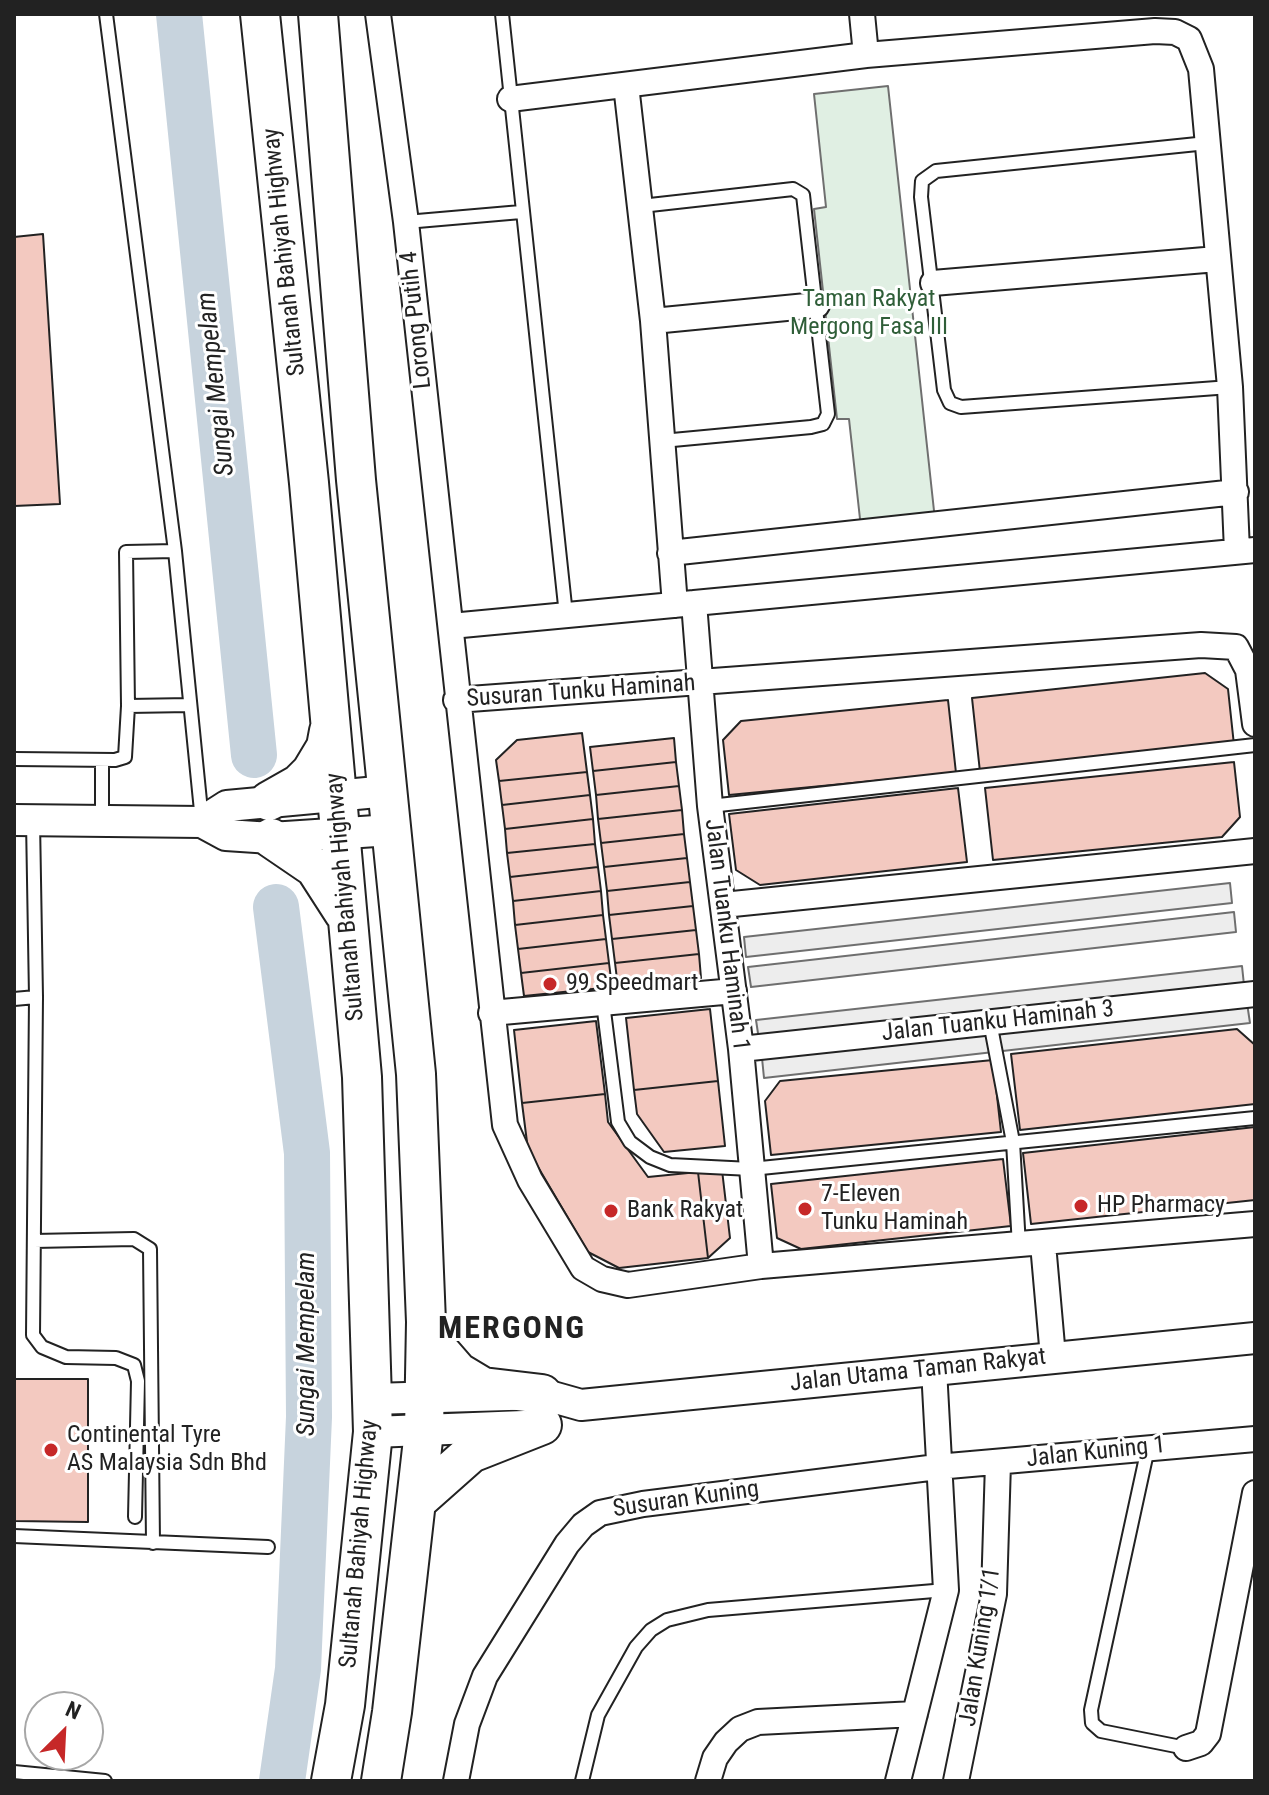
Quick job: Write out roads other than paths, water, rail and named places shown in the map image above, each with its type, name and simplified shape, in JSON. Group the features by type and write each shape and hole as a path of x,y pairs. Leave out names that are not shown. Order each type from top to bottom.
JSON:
{"main road":[{"name":"Sultanah Bahiyah Highway","path":"260,14 362,1077 372,1415 345,1705 331,1781"},
{"name":"Sultanah Bahiyah Highway","path":"318,14 356,480 416,1074 426,1322 418,1500 381,1781"},
{"path":"330,719 326,747 311,772 270,819 329,885 348,923"},
{"path":"426,1322 438,1349 458,1372 483,1387 542,1409"},
{"path":"418,1500 471,1453 542,1409"}],"street":[{"name":"Lorong Putih 4","path":"378,14 406,222 451,626 456,700"},
{"path":"862,14 866,55"},
{"path":"451,626 1246,550 1236,492 1230,387 1207,143 1197,54 1189,39 1175,32 1155,31 866,55 510,99"},
{"name":"Jalan Tuanku Haminah 1","path":"626,85 653,321 670,553 684,604 699,682 710,806 741,1049 761,1266"},
{"path":"933,283 1217,259"},
{"path":"653,321 817,305"},
{"path":"670,553 1236,492"},
{"name":"Susuran Tunku Haminah","path":"761,1266 628,1285 602,1279 583,1268 516,1153 505,1125 456,700 1201,645 1236,647 1248,670 1255,724"},
{"path":"270,819 337,793 388,791"},
{"path":"24,820 202,822 227,806 270,819 339,833 391,830"},
{"path":"723,905 1255,851"},
{"path":"491,1013 734,991"},
{"name":"Jalan Tuanku Haminah 3","path":"741,1049 1255,994"},
{"path":"761,1266 1255,1224"},
{"path":"1031,1245 1053,1357"},
{"name":"Jalan Utama Taman Rakyat","path":"372,1415 542,1409 1255,1338"},
{"path":"898,1781 946,1590 934,1369"},
{"name":"Jalan Kuning 1","path":"937,1467 1255,1439"},
{"name":"Jalan Kuning 1/1","path":"956,1781 994,1594 998,1463"},
{"name":"Susuran Kuning","path":"456,1781 467,1724 485,1676 567,1544 583,1525 600,1513 643,1504 937,1467"},
{"path":"1186,1748 1201,1743 1208,1734 1255,1493"},
{"path":"708,1781 715,1758 726,1742 740,1729 758,1722 915,1714"}],"lane":[{"path":"106,14 175,551 202,822"},
{"path":"502,14 566,615"},
{"path":"1207,143 936,171 922,181 921,197 944,390 950,403 961,407 1230,387"},
{"path":"641,206 793,189 803,195 828,414 823,424 662,441"},
{"path":"406,222 521,212"},
{"path":"14,759 102,760 125,757 128,706 126,552 175,551"},
{"path":"128,706 190,705"},
{"path":"710,806 1255,745"},
{"path":"102,760 102,822"},
{"path":"24,820 36,997 33,1335 42,1347 66,1357 116,1358 134,1365 138,1381 135,1517"},
{"path":"14,999 36,997"},
{"path":"603,1003 618,1122 630,1142 650,1157 670,1165 751,1169 1255,1118"},
{"path":"990,1022 1031,1245"},
{"path":"34,1241 134,1239 150,1249 153,1543"},
{"path":"1148,1448 1091,1710 1092,1723 1101,1731 1186,1748"},
{"path":"14,1536 268,1547"},
{"path":"582,1781 598,1715 636,1647 651,1630 667,1620 708,1610 946,1590"},
{"path":"14,1772 105,1781"}],"waterway":[{"name":"Sungai Mempelam","path":"179,14 254,755"},
{"name":"Sungai Mempelam","path":"276,907 307,1153 309,1417 298,1669 282,1781"}],"place":[{"name":"99 Speedmart","path":"550,984"},
{"name":"HP Pharmacy","path":"1081,1206"},
{"name":"7-Eleven Tunku Haminah","path":"805,1209"},
{"name":"Bank Rakyat","path":"611,1211"},
{"name":"Continental Tyre AS Malaysia Sdn Bhd","path":"51,1450"}],"district":[{"name":"MERGONG","path":"512,1330"}],"park label":[{"name":"Taman Rakyat Mergong Fasa III","path":"869,314"}]}
